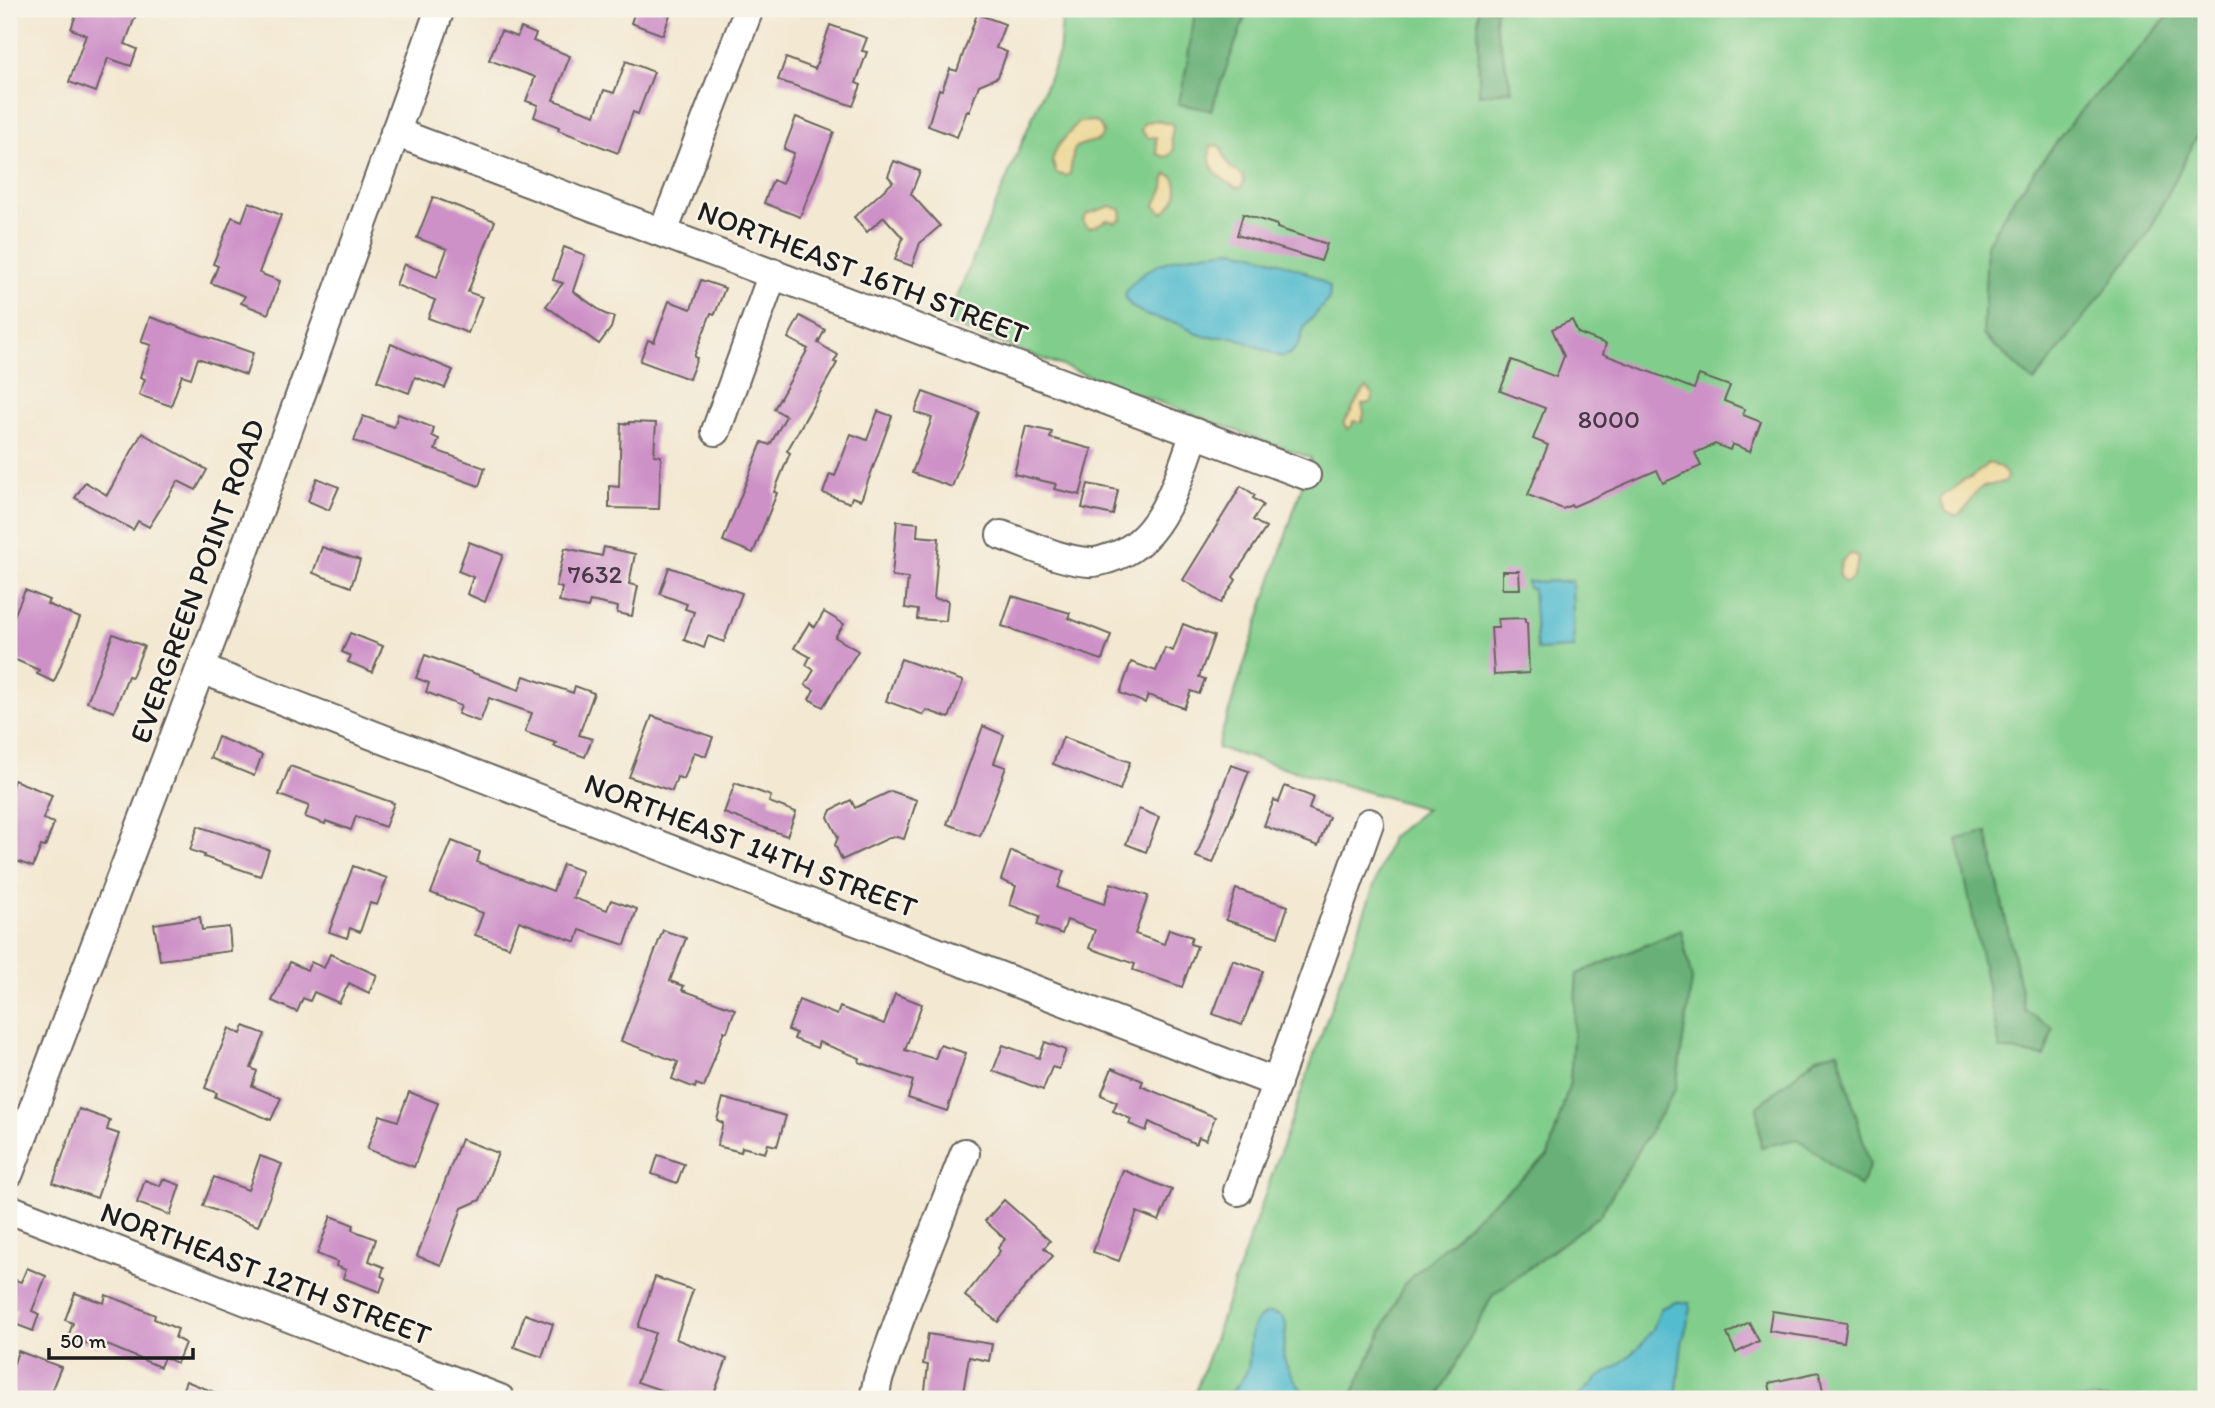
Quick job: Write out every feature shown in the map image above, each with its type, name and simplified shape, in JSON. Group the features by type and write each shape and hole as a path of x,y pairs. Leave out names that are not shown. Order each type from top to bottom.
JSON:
{"street":[{"name":"EVERGREEN POINT ROAD","path":"9,1173 201,670 440,9"},
{"path":"663,232 749,9"},
{"name":"NORTHEAST 16TH STREET","path":"395,132 1306,475"},
{"path":"716,431 773,273"},
{"path":"1001,535 1069,559 1093,563 1118,556 1138,543 1157,524 1168,504 1195,433"},
{"name":"NORTHEAST 14TH STREET","path":"201,670 1277,1083"},
{"path":"1238,1191 1369,823"},
{"path":"874,1399 878,1379 901,1315 965,1153"},
{"name":"NORTHEAST 12TH STREET","path":"9,1209 500,1399"}],"green space":[{"path":"1063,9 2206,9 2206,1399 1193,1399 1391,837 1426,809 1217,748 1311,458 946,323 1059,54"},
{"path":"1196,9 1248,9 1211,110 1178,104"},
{"path":"1478,9 1496,9 1495,24 1512,90 1479,95"},
{"path":"2175,9 2206,9 2206,35 2202,49 2206,61 2206,118 2147,236 2034,382 1983,335 1987,244 2013,200 2076,116"},
{"path":"1987,832 2025,1010 2053,1028 2045,1057 2000,1049 1957,839"},
{"path":"1681,930 1692,980 1676,1088 1600,1215 1493,1295 1437,1399 1350,1399 1404,1284 1479,1214 1548,1156 1570,1082 1577,974"},
{"path":"1838,1051 1870,1165 1860,1187 1798,1139 1761,1147 1757,1107 1817,1057"}],"sand":[{"path":"1156,120 1172,123 1171,138 1174,149 1165,157 1157,154 1156,137 1148,138 1141,131 1144,123"},
{"path":"1094,121 1103,131 1099,140 1075,149 1070,174 1066,176 1056,173 1052,160 1058,146 1078,122"},
{"path":"1219,145 1231,168 1243,175 1244,182 1240,188 1224,180 1212,167 1210,148"},
{"path":"1167,174 1174,177 1177,192 1173,202 1162,213 1155,206 1164,188"},
{"path":"1111,206 1121,210 1122,218 1116,222 1107,220 1094,227 1085,224 1083,220 1087,214"},
{"path":"1367,388 1373,396 1370,403 1362,404 1362,422 1353,421 1352,426 1347,429 1343,423"},
{"path":"1988,463 2004,472 2006,481 1978,490 1964,510 1956,516 1947,513 1940,501 1942,495 1952,491 1964,479 1971,478"},
{"path":"1852,554 1859,557 1853,578 1846,583 1839,577 1840,569 1843,560"}],"water":[{"path":"1234,250 1298,269 1330,287 1329,299 1305,326 1298,346 1290,354 1281,357 1234,337 1207,337 1180,324 1148,316 1127,301 1125,294 1134,282 1158,265 1188,256"},
{"path":"1572,581 1574,648 1537,650 1533,589 1528,588 1527,582"},
{"path":"1676,1302 1690,1302 1691,1309 1682,1344 1676,1399 1577,1399 1596,1379 1616,1367 1640,1346 1653,1329 1661,1308"},
{"path":"1269,1313 1284,1319 1285,1362 1308,1399 1225,1399 1248,1367 1252,1329 1261,1317"}],"building":[{"path":"78,9 138,9 125,44 137,49 131,66 108,58 96,92 69,82 86,35 71,29"},
{"path":"636,9 667,9 665,14 670,15 663,35 631,23"},
{"path":"977,14 1005,24 996,48 1007,52 998,77 979,85 957,137 928,126 939,89 942,90 950,69 957,71"},
{"path":"830,25 867,38 862,51 867,52 856,83 861,85 853,106 778,80 786,58 815,69"},
{"path":"521,28 536,34 533,41 570,56 553,100 595,115 604,90 614,93 626,61 654,72 638,114 633,112 618,153 558,130 559,127 534,117 538,105 526,101 535,77 489,60 501,31 517,37"},
{"path":"796,117 834,132 800,217 764,203 773,180 782,184 794,153 784,149"},
{"path":"894,161 920,171 911,194 940,226 920,243 912,266 895,260 903,238 884,217 867,232 854,217 893,182 888,176"},
{"path":"433,197 495,221 468,292 482,297 468,333 428,318 435,300 396,285 404,264 437,277 447,249 417,238"},
{"path":"249,202 281,215 259,273 280,281 268,314 241,303 245,296 211,283 218,266 213,264 232,217 242,221"},
{"path":"1243,214 1327,244 1321,261 1237,235"},
{"path":"564,247 585,255 573,291 605,314 614,317 611,328 599,344 546,306 563,283 553,280"},
{"path":"701,280 725,288 715,314 711,313 694,357 697,358 689,379 640,361 648,340 654,342 669,301 691,309"},
{"path":"800,316 825,330 818,343 838,355 834,362 837,363 787,451 790,453 774,492 777,493 753,553 723,541 762,442 770,445 786,416 774,409 808,349 788,338"},
{"path":"150,317 253,353 246,375 198,358 191,378 182,375 171,406 139,395 145,379 140,377 151,345 141,342"},
{"path":"1572,320 1578,333 1606,344 1603,354 1694,389 1699,375 1730,386 1724,401 1745,409 1743,415 1761,422 1750,451 1732,444 1730,450 1715,444 1695,453 1701,466 1663,483 1657,470 1563,509 1528,495 1548,445 1533,439 1545,408 1500,391 1512,360 1556,377 1564,356 1552,329"},
{"path":"391,344 453,370 445,388 415,377 409,393 377,381"},
{"path":"923,392 979,412 952,487 912,473 932,418 915,412"},
{"path":"878,411 892,416 861,500 852,497 850,503 823,493 830,474 835,476 851,434 867,440"},
{"path":"398,414 434,428 432,436 439,439 435,450 485,468 479,486 354,441 363,416 394,427"},
{"path":"621,423 656,423 654,455 661,456 659,509 609,508 609,486 619,487"},
{"path":"1026,426 1052,432 1050,438 1092,449 1080,495 1054,489 1056,484 1014,474"},
{"path":"142,433 207,470 196,490 178,481 149,527 138,521 133,530 75,498 85,482 107,495"},
{"path":"317,478 339,487 329,510 308,501"},
{"path":"1088,484 1118,490 1113,515 1082,508"},
{"path":"1241,486 1255,495 1253,498 1263,505 1253,520 1266,528 1233,577 1236,580 1221,603 1183,580"},
{"path":"897,521 918,523 917,536 939,538 934,599 948,600 946,621 917,619 918,610 905,608 908,578 892,576"},
{"path":"469,542 503,555 485,602 467,594 473,577 458,571"},
{"path":"322,547 360,560 351,587 313,573"},
{"path":"604,547 635,554 629,584 638,586 632,616 617,613 618,607 590,601 588,608 559,602 562,588 556,586 565,548 602,556"},
{"path":"669,567 742,593 724,642 708,636 704,648 684,640 694,612 685,609 687,604 660,594"},
{"path":"1502,571 1519,571 1520,589 1502,589"},
{"path":"25,590 49,600 47,604 80,618 54,682 37,674 39,670 9,657 9,628"},
{"path":"1012,596 1070,613 1068,618 1111,635 1102,660 1002,626"},
{"path":"824,612 844,624 835,637 858,651 823,707 809,699 814,690 805,685 814,670 806,665 810,657 794,648 809,623 815,627"},
{"path":"1525,618 1529,673 1494,675 1491,627 1499,627 1498,619"},
{"path":"1183,624 1214,636 1199,677 1205,679 1199,694 1191,691 1184,708 1148,695 1145,703 1120,693 1131,662 1156,671 1165,648 1173,651"},
{"path":"350,633 383,646 372,672 348,662 351,656 342,652"},
{"path":"113,634 144,646 132,677 128,676 114,712 87,702"},
{"path":"425,655 519,690 524,676 573,693 575,686 594,693 579,735 592,739 585,757 525,732 532,713 489,698 480,722 458,714 461,706 426,692 429,683 416,678"},
{"path":"901,659 963,681 949,718 926,710 924,715 886,701"},
{"path":"652,716 713,737 706,756 694,752 684,779 677,777 672,791 629,777"},
{"path":"983,726 1004,735 994,763 1006,767 980,836 947,824"},
{"path":"218,737 262,755 254,776 210,758"},
{"path":"1063,737 1130,762 1120,790 1053,764"},
{"path":"1231,765 1249,771 1213,863 1196,857"},
{"path":"290,766 394,803 385,827 356,816 351,830 305,817 309,806 279,795"},
{"path":"14,780 52,795 43,819 54,823 45,847 41,846 33,867 11,859 14,852 9,850 9,795"},
{"path":"735,783 771,796 769,802 796,812 787,836 724,813"},
{"path":"1285,786 1313,797 1309,809 1329,817 1318,846 1264,826 1274,800 1279,802"},
{"path":"891,791 917,800 904,839 893,836 842,860 835,845 838,837 828,817 831,810 851,800 855,808"},
{"path":"1139,809 1159,817 1146,852 1126,844"},
{"path":"198,826 269,850 260,876 190,850"},
{"path":"452,841 480,852 477,862 553,891 563,864 582,871 573,898 607,910 611,900 637,909 625,945 580,930 576,942 519,921 509,947 475,935 483,913 431,893"},
{"path":"1011,851 1064,871 1058,888 1104,904 1111,883 1148,896 1135,934 1164,944 1169,929 1192,937 1190,944 1197,946 1182,987 1133,970 1135,964 1089,948 1095,930 1067,920 1062,934 1037,925 1040,916 1010,905 1016,886 1001,880"},
{"path":"353,866 387,878 377,905 370,903 360,932 350,928 347,938 329,932"},
{"path":"1236,889 1288,906 1278,937 1226,920"},
{"path":"200,917 202,930 229,927 231,951 160,960 154,924"},
{"path":"663,930 686,938 670,981 684,986 682,990 735,1009 704,1087 696,1084 695,1088 672,1079 678,1062 621,1041"},
{"path":"330,954 377,975 369,993 349,983 339,1003 314,992 310,1001 303,998 297,1012 272,1001 290,962 307,970 311,962 324,968"},
{"path":"1233,960 1263,971 1242,1025 1213,1014"},
{"path":"895,994 922,1004 905,1050 935,1059 940,1045 966,1053 947,1111 908,1098 913,1081 859,1062 860,1058 819,1042 817,1048 794,1039 796,1033 788,1030 799,1000 837,1015 840,1007 884,1024"},
{"path":"244,1026 265,1034 251,1068 257,1071 252,1086 281,1098 271,1120 215,1097 217,1093 205,1088 229,1028 241,1034"},
{"path":"1045,1042 1066,1050 1059,1069 1052,1067 1043,1090 993,1071 1003,1045 1039,1058"},
{"path":"1112,1068 1143,1081 1141,1086 1215,1117 1206,1140 1199,1137 1196,1144 1149,1122 1146,1131 1129,1124 1131,1119 1113,1111 1117,1102 1101,1095"},
{"path":"409,1092 438,1103 414,1167 367,1149 380,1115 398,1121"},
{"path":"723,1098 786,1116 777,1146 768,1144 765,1153 742,1147 741,1152 717,1146 723,1123 717,1120"},
{"path":"79,1109 110,1120 107,1130 119,1134 97,1198 53,1183"},
{"path":"461,1139 498,1153 480,1200 462,1208 441,1265 417,1256"},
{"path":"658,1155 684,1164 677,1183 652,1174"},
{"path":"260,1156 282,1164 258,1226 203,1206 214,1177 248,1190"},
{"path":"1123,1170 1172,1190 1159,1221 1137,1212 1119,1261 1093,1252"},
{"path":"163,1179 180,1185 170,1215 137,1203 145,1180 160,1186"},
{"path":"1004,1200 1050,1241 1044,1248 1053,1256 998,1322 965,1296 1000,1251 998,1248 1005,1239 985,1221"},
{"path":"331,1216 354,1225 352,1230 376,1239 369,1261 384,1267 381,1276 385,1278 380,1292 343,1278 346,1270 336,1266 337,1262 317,1254"},
{"path":"27,1268 46,1276 32,1311 39,1314 33,1331 12,1323 17,1310 9,1307 9,1278 21,1282"},
{"path":"655,1277 693,1290 676,1339 727,1359 712,1399 687,1399 637,1382 655,1333 638,1327"},
{"path":"75,1293 104,1303 106,1295 155,1315 154,1319 178,1329 175,1338 185,1343 177,1363 164,1357 160,1367 100,1342 98,1347 68,1337 73,1323 65,1320"},
{"path":"1772,1311 1847,1322 1844,1342 1769,1331"},
{"path":"525,1314 553,1324 542,1357 514,1347"},
{"path":"1749,1322 1759,1341 1736,1353 1727,1334"},
{"path":"928,1334 992,1344 989,1361 969,1357 962,1399 924,1399 928,1365 923,1364"},
{"path":"18,1351 61,1367 48,1399 9,1399 9,1361 14,1363"},
{"path":"1819,1372 1823,1391 1786,1399 1772,1399 1769,1383"},
{"path":"186,1381 229,1398 229,1399 179,1399"}]}
